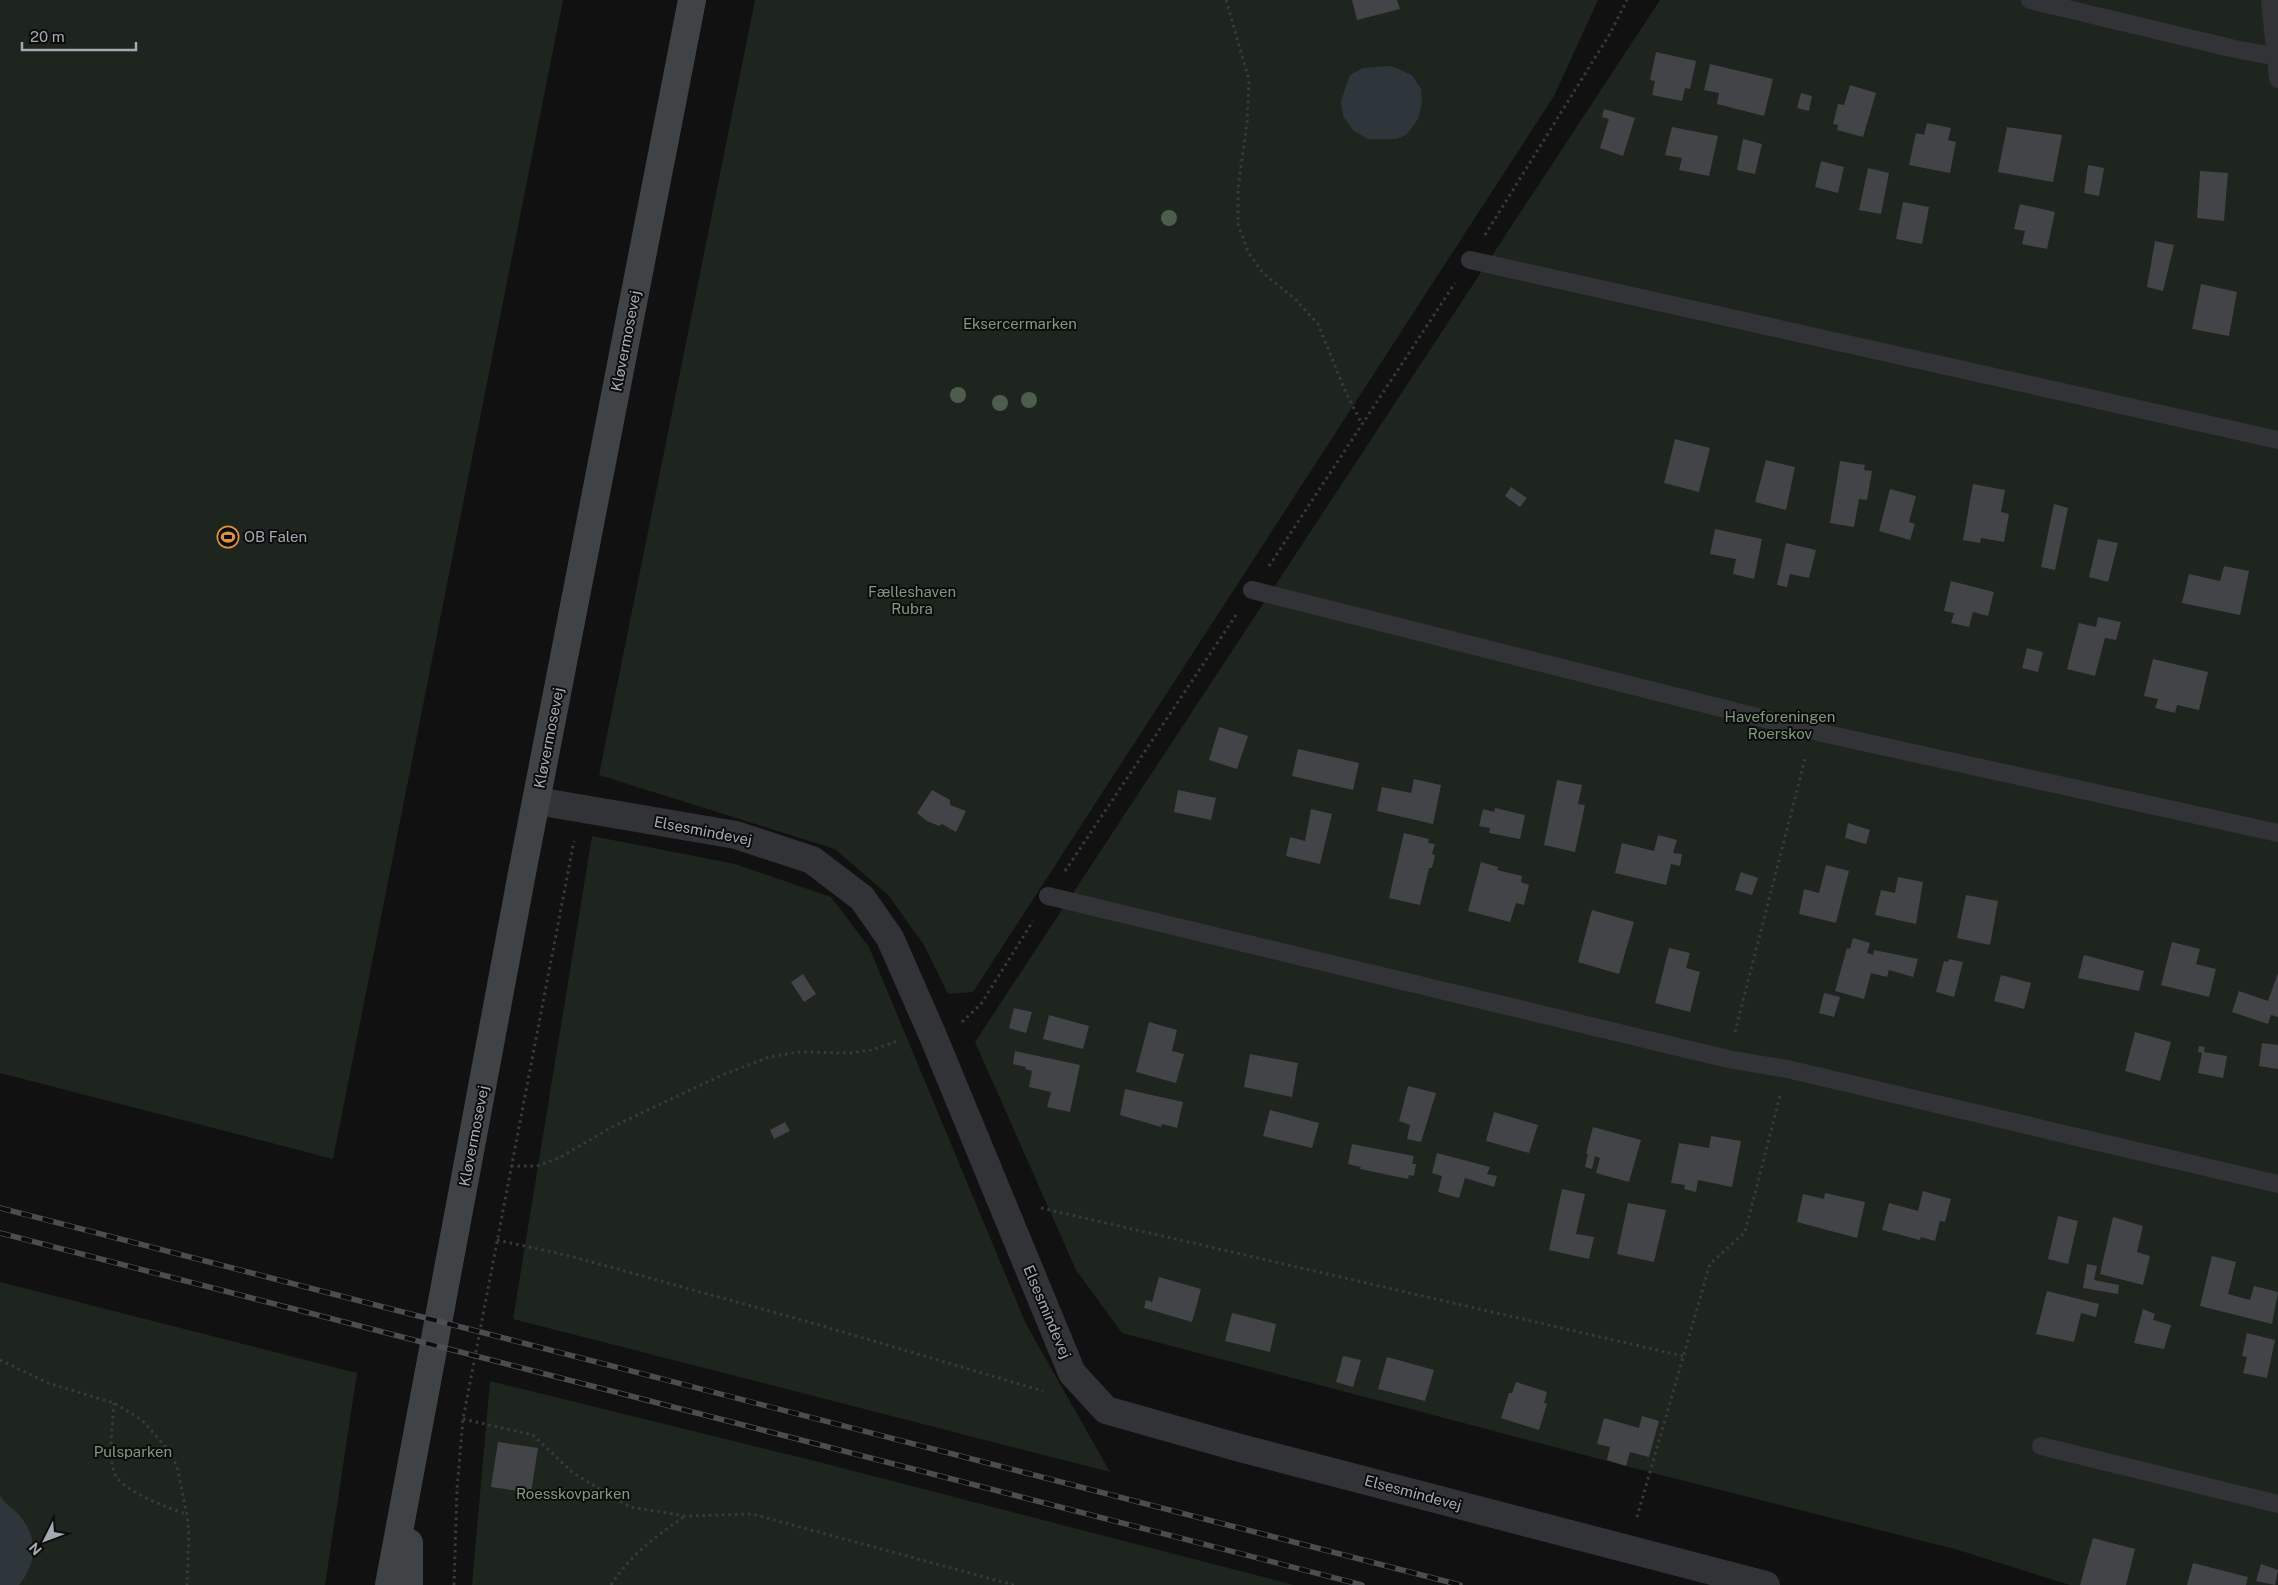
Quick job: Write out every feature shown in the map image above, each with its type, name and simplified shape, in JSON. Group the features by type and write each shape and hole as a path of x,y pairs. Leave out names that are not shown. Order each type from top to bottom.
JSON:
{"main road":[{"name":"Kløvermosevej","path":"389,1585 537,801 692,0"},
{"name":"Kløvermosevej","path":"409,1585 410,1477"}],"street":[{"name":"Elsesmindevej","path":"537,801 736,835 812,860 862,898 890,938 933,1036 1072,1373 1106,1410 1240,1448 1766,1585"}],"lane":[{"path":"2030,0 2277,57"},
{"path":"2270,0 2278,79"},
{"path":"1470,260 2278,440"},
{"path":"1252,590 1813,731 2278,834"},
{"path":"1048,896 1728,1059 1787,1069 2278,1184"},
{"path":"2041,1446 2278,1504"}],"path":[{"path":"1226,0 1249,80 1247,123 1238,189 1238,224 1248,252 1262,272 1296,300 1318,324 1346,393 1362,424"},
{"path":"511,1166 536,1166 559,1158 612,1127 720,1076 769,1057 798,1052 851,1053 871,1050 904,1038 933,1036 954,1028 969,1017 981,1004 1048,896 1470,260 1612,32 1627,0"},
{"path":"1728,1059 1813,731"},
{"path":"454,1585 457,1489 463,1419 580,809"},
{"path":"1627,1548 1710,1264 1746,1232 1787,1069"},
{"path":"999,1198 1684,1356"},
{"path":"497,1240 570,1256 799,1319 1048,1393"},
{"path":"0,1360 48,1383 114,1403 142,1420 163,1444 177,1466 187,1515 189,1536 187,1585"},
{"path":"114,1403 112,1452 114,1474 124,1484 152,1503 187,1515"},
{"path":"463,1419 533,1435 573,1473 630,1507 686,1516 752,1514 1014,1585"},
{"path":"611,1585 622,1568 646,1543 686,1516"}],"green space":[{"name":"OB Falen","path":"0,0 563,0 333,1159 0,1073"},
{"name":"Eksercermarken","path":"755,0 1598,0 1554,96 973,992 948,994 924,945 888,895 835,849 599,775"},
{"name":"Haveforeningen Roerskov","path":"1660,0 2278,0 2278,1585 2070,1585 1958,1550 1626,1466 1122,1333 1076,1270 975,1042"},
{"path":"592,836 735,864 831,897 869,947 1026,1324 1110,1472 513,1319"},
{"name":"Pulsparken","path":"0,1282 357,1373 325,1585 0,1585"},
{"name":"Roesskovparken","path":"490,1381 819,1462 1294,1585 472,1585"}],"shaded area":[{"path":"1391,66 1412,75 1421,89 1422,103 1418,119 1407,134 1397,139 1368,139 1354,131 1343,116 1341,101 1350,75 1363,68"},
{"path":"0,1496 26,1524 32,1541 32,1559 25,1577 19,1585 0,1585"}],"building":[{"path":"1352,0 1397,0 1400,9 1357,20"},
{"path":"1656,52 1696,61 1690,89 1685,88 1682,101 1652,95 1655,81 1650,80"},
{"path":"1710,64 1773,79 1764,116 1717,104 1719,93 1704,90"},
{"path":"1850,85 1876,93 1863,137 1837,130 1838,125 1833,124 1838,104 1844,105"},
{"path":"1801,93 1812,96 1809,111 1797,108"},
{"path":"1604,109 1635,118 1623,156 1600,148 1609,119 1602,117"},
{"path":"1927,123 1951,128 1948,140 1956,142 1950,173 1909,165 1916,133 1924,135"},
{"path":"1672,127 1718,136 1709,176 1679,170 1682,158 1665,155"},
{"path":"2007,127 2062,135 2053,182 1998,172"},
{"path":"1743,139 1762,144 1755,174 1737,170"},
{"path":"1821,161 1844,167 1838,193 1815,187"},
{"path":"2088,165 2104,168 2099,196 2084,193"},
{"path":"1868,168 1889,173 1881,214 1859,210"},
{"path":"2200,171 2228,173 2224,221 2197,218"},
{"path":"1903,202 1929,207 1922,244 1896,239"},
{"path":"2020,204 2055,212 2047,249 2022,244 2025,231 2014,229"},
{"path":"2155,241 2174,245 2163,291 2147,287"},
{"path":"2201,284 2237,292 2229,336 2192,329"},
{"path":"1675,439 1710,448 1699,492 1664,483"},
{"path":"1766,460 1795,467 1786,510 1755,502"},
{"path":"1840,461 1865,465 1864,470 1872,471 1867,500 1859,499 1854,527 1830,523"},
{"path":"1973,484 2005,490 2001,512 2009,514 2004,542 1981,538 1980,543 1963,540"},
{"path":"1511,487 1527,498 1520,507 1505,496"},
{"path":"1890,489 1916,496 1909,522 1915,524 1910,540 1879,531"},
{"path":"2054,504 2068,508 2055,570 2041,567"},
{"path":"1715,529 1762,539 1754,579 1733,574 1736,559 1710,554"},
{"path":"2098,539 2118,543 2108,582 2089,577"},
{"path":"1786,543 1816,550 1809,578 1790,574 1787,587 1777,585"},
{"path":"2224,566 2249,571 2240,615 2182,603 2189,574 2220,581"},
{"path":"1951,581 1994,592 1988,616 1973,612 1969,627 1951,623 1954,613 1944,611"},
{"path":"2098,617 2121,622 2116,640 2105,638 2095,676 2067,669 2079,623 2096,627"},
{"path":"2027,648 2043,652 2038,672 2022,668"},
{"path":"2153,659 2208,672 2199,710 2177,705 2175,713 2155,708 2158,699 2144,696"},
{"path":"1219,727 1248,736 1237,769 1209,760"},
{"path":"1298,749 1359,763 1353,790 1292,776"},
{"path":"1414,779 1441,785 1433,824 1377,811 1382,787 1411,793"},
{"path":"1557,780 1582,785 1578,804 1585,805 1575,852 1544,845"},
{"path":"932,790 950,800 950,805 966,811 956,832 942,824 939,826 927,821 917,813"},
{"path":"1178,790 1216,798 1211,820 1174,812"},
{"path":"1495,808 1525,815 1520,839 1489,833 1490,828 1479,826 1483,809 1494,812"},
{"path":"1311,809 1332,814 1320,864 1286,856 1290,837 1305,841"},
{"path":"1848,823 1870,830 1866,844 1845,838"},
{"path":"1404,833 1429,839 1428,843 1435,844 1432,854 1435,855 1432,868 1429,868 1420,905 1389,898"},
{"path":"1658,835 1677,840 1673,853 1682,854 1680,866 1671,864 1666,885 1615,873 1622,843 1654,851"},
{"path":"1481,862 1498,867 1497,870 1522,876 1521,882 1529,885 1524,905 1516,903 1510,922 1468,911"},
{"path":"1826,865 1849,871 1836,923 1799,914 1804,889 1819,893"},
{"path":"1741,872 1758,878 1752,895 1735,890"},
{"path":"1898,877 1923,882 1916,924 1875,915 1881,890 1895,893"},
{"path":"1966,895 1998,901 1990,945 1957,938"},
{"path":"1592,910 1634,922 1619,974 1578,962"},
{"path":"1853,938 1870,943 1867,953 1873,955 1874,950 1918,959 1913,977 1889,970 1887,977 1871,973 1864,999 1835,991 1847,948 1850,949"},
{"path":"2172,942 2200,949 2196,964 2216,969 2209,997 2161,985"},
{"path":"1669,948 1690,953 1686,968 1700,972 1690,1012 1655,1003"},
{"path":"2084,955 2144,971 2139,991 2078,978"},
{"path":"1949,959 1963,962 1954,997 1936,992 1944,961 1948,962"},
{"path":"2278,973 2278,1017 2271,1015 2268,1024 2232,1012 2239,991 2268,1001"},
{"path":"803,974 816,994 804,1002 791,982"},
{"path":"2001,975 2031,983 2024,1009 1994,1001"},
{"path":"1824,993 1840,997 1834,1017 1819,1013"},
{"path":"1014,1008 1032,1012 1026,1033 1009,1028"},
{"path":"1049,1015 1089,1026 1083,1049 1043,1039"},
{"path":"1149,1022 1177,1030 1172,1051 1184,1054 1176,1083 1136,1072"},
{"path":"2135,1032 2171,1042 2160,1081 2125,1071"},
{"path":"2262,1043 2278,1045 2278,1069 2259,1066"},
{"path":"2199,1046 2205,1047 2204,1052 2227,1056 2223,1078 2198,1073 2202,1053 2198,1052"},
{"path":"1015,1051 1080,1065 1070,1112 1047,1107 1051,1092 1029,1087 1032,1071 1025,1069 1026,1067 1013,1064"},
{"path":"1250,1054 1298,1063 1292,1097 1244,1087"},
{"path":"1408,1086 1436,1093 1421,1142 1407,1139 1410,1125 1399,1121"},
{"path":"1125,1089 1183,1102 1177,1128 1162,1124 1161,1127 1120,1115"},
{"path":"1270,1110 1319,1123 1312,1148 1263,1136"},
{"path":"1494,1112 1538,1125 1529,1153 1486,1141"},
{"path":"785,1122 790,1131 774,1139 770,1130"},
{"path":"1593,1127 1641,1140 1629,1182 1596,1173 1600,1158 1595,1156 1592,1169 1585,1167 1588,1154 1586,1154"},
{"path":"1711,1136 1741,1141 1732,1187 1698,1180 1696,1192 1684,1189 1685,1185 1671,1183 1679,1143 1709,1148"},
{"path":"1352,1144 1414,1156 1412,1164 1416,1164 1414,1176 1409,1175 1408,1179 1360,1169 1361,1167 1348,1164"},
{"path":"1437,1153 1490,1167 1487,1174 1497,1176 1494,1187 1465,1178 1459,1198 1438,1192 1442,1176 1432,1173"},
{"path":"1562,1189 1585,1194 1576,1234 1594,1237 1589,1259 1549,1250"},
{"path":"1923,1191 1951,1199 1945,1222 1940,1221 1935,1241 1921,1237 1920,1240 1882,1230 1889,1203 1918,1211"},
{"path":"1825,1193 1865,1202 1857,1238 1797,1222 1803,1194 1824,1199"},
{"path":"1628,1203 1666,1210 1654,1262 1617,1254"},
{"path":"2058,1216 2078,1221 2068,1264 2048,1259"},
{"path":"2113,1217 2143,1226 2137,1252 2150,1256 2143,1285 2100,1274"},
{"path":"2212,1256 2236,1262 2228,1294 2250,1300 2254,1286 2278,1292 2272,1324 2200,1306"},
{"path":"2087,1264 2097,1266 2094,1280 2119,1285 2118,1294 2083,1288"},
{"path":"1159,1277 1201,1289 1192,1322 1144,1308 1146,1300 1152,1302"},
{"path":"2047,1291 2099,1304 2096,1317 2081,1313 2074,1342 2036,1334"},
{"path":"2143,1309 2155,1314 2153,1320 2171,1325 2164,1349 2134,1343"},
{"path":"1232,1313 1276,1324 1270,1352 1225,1341"},
{"path":"2247,1333 2275,1340 2267,1378 2243,1373 2247,1357 2242,1356"},
{"path":"1343,1356 1361,1360 1353,1387 1336,1382"},
{"path":"1387,1357 1434,1370 1425,1401 1378,1389"},
{"path":"1516,1382 1547,1392 1544,1403 1547,1404 1539,1430 1501,1418 1509,1393 1512,1393"},
{"path":"1642,1416 1659,1421 1649,1457 1630,1452 1626,1466 1607,1460 1610,1447 1597,1444 1604,1418 1639,1428"},
{"path":"498,1442 538,1448 531,1493 491,1487"},
{"path":"2093,1538 2135,1549 2126,1585 2080,1585"},
{"path":"2193,1563 2248,1577 2246,1585 2187,1585"},
{"path":"2261,1564 2278,1570 2275,1585 2256,1581"}],"railway":[{"path":"0,1208 1460,1585"},
{"path":"0,1233 1362,1585"}],"place":[{"name":"OB Falen","path":"228,537"}],"park label":[{"name":"Fælleshaven Rubra","path":"912,600"}]}
